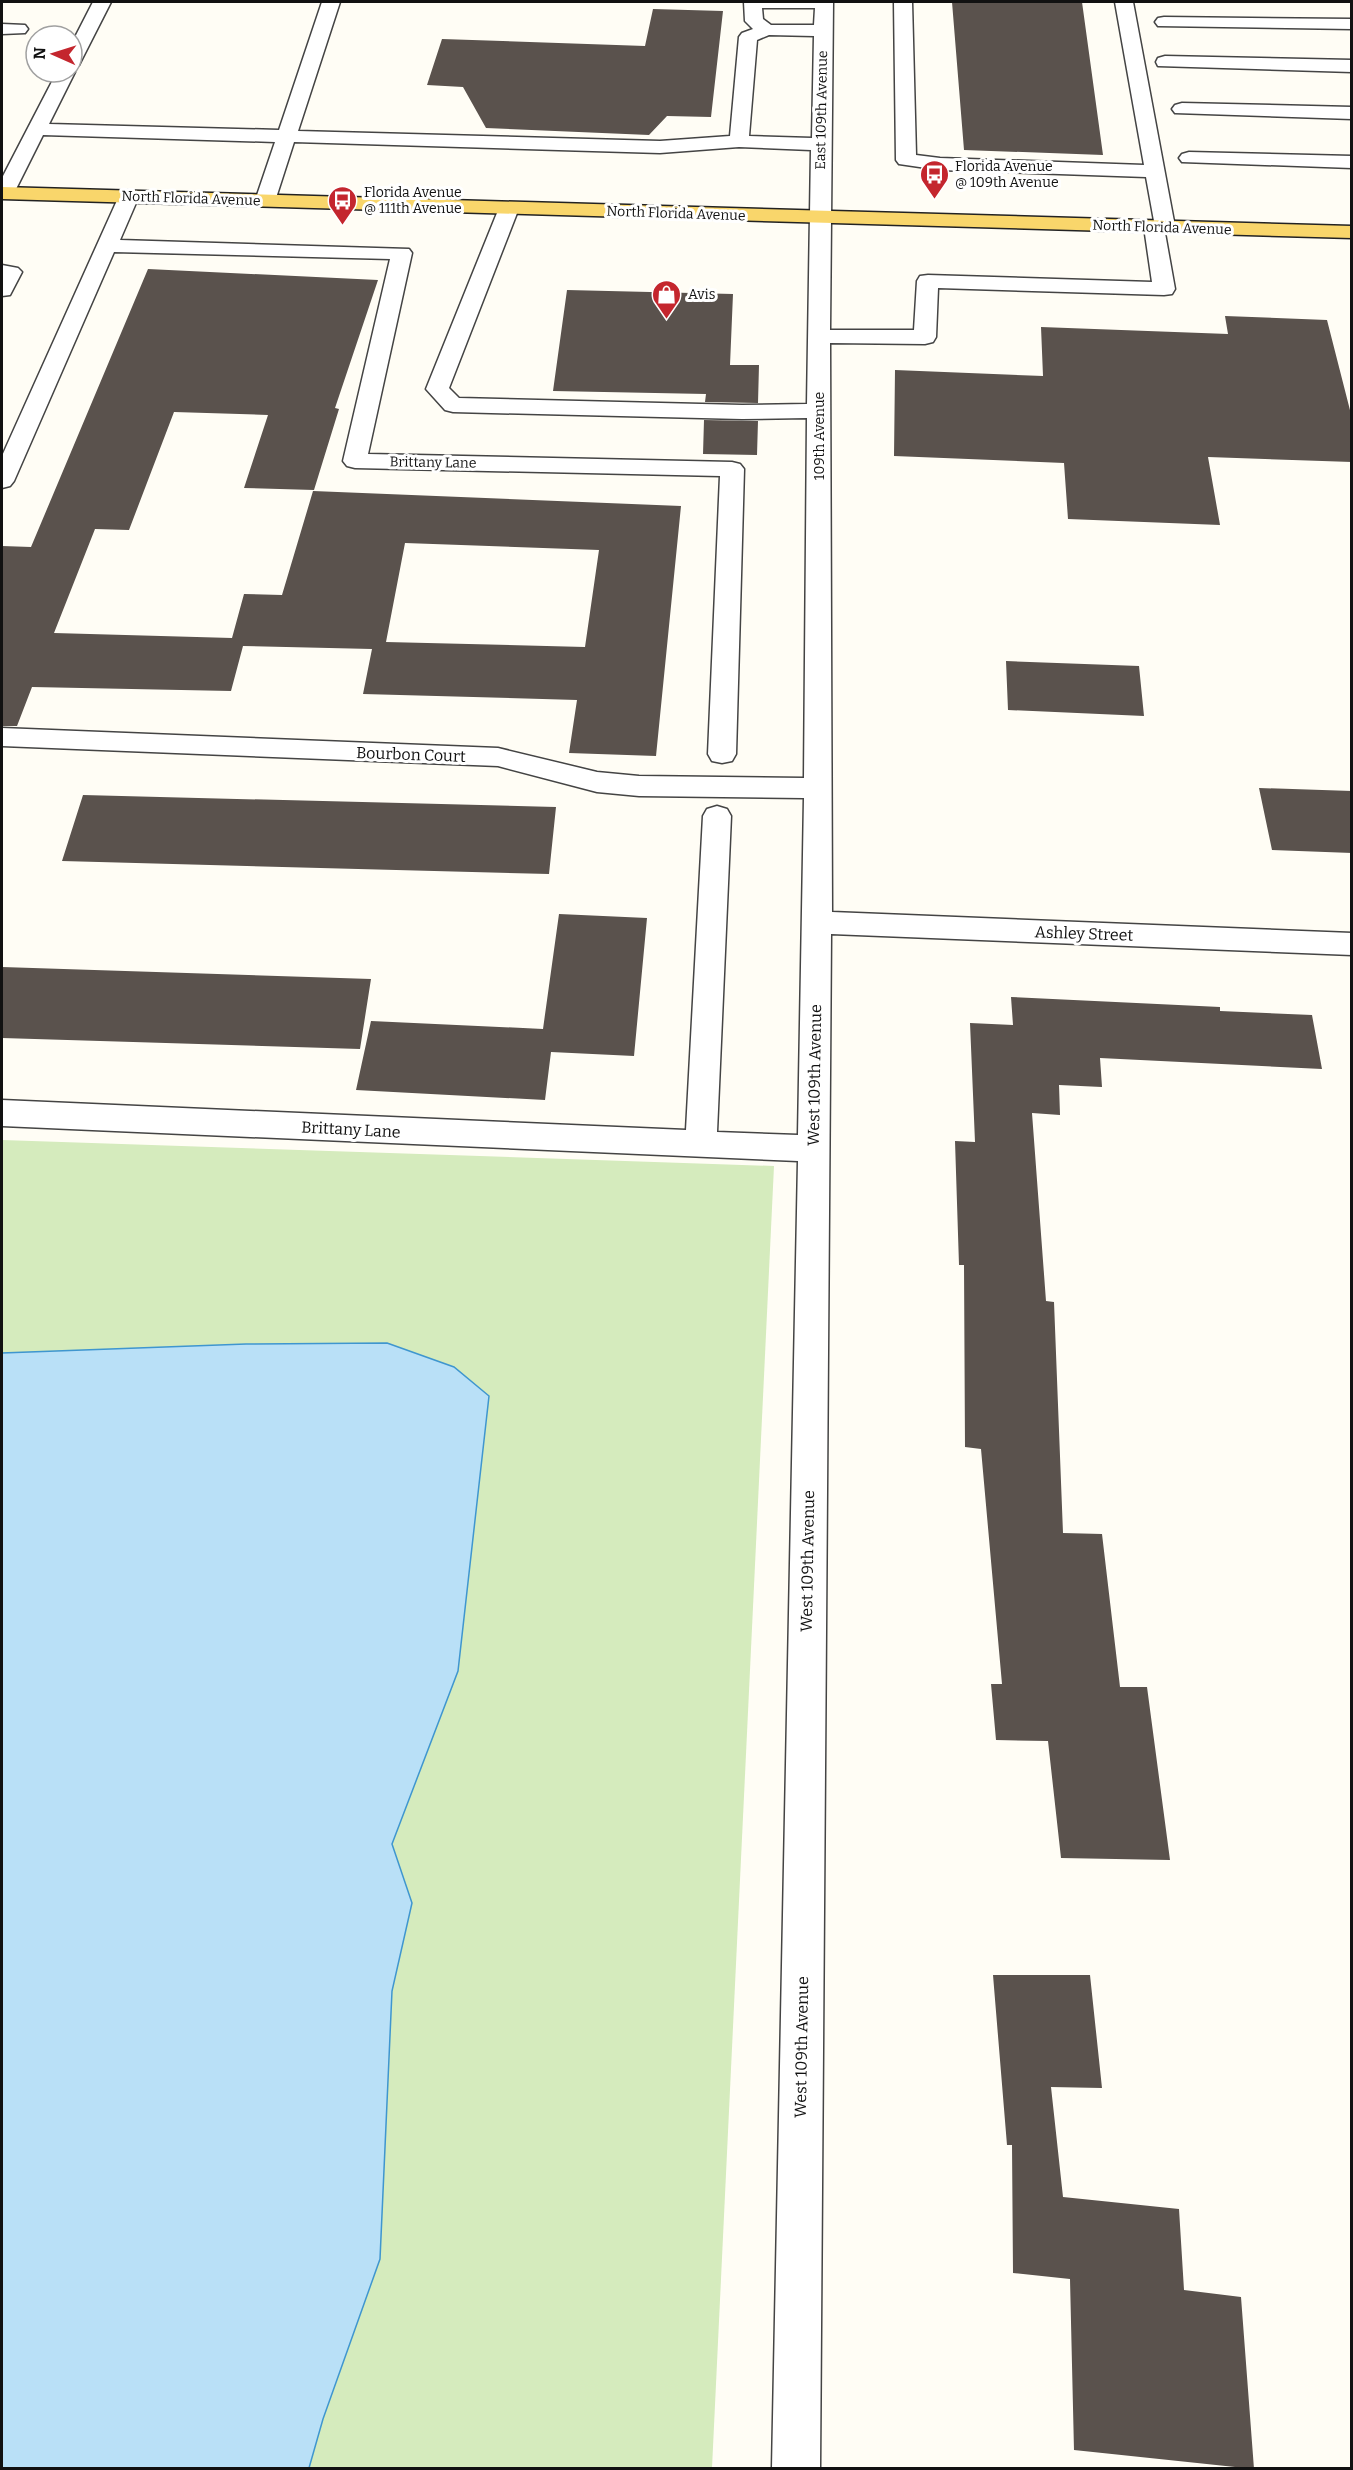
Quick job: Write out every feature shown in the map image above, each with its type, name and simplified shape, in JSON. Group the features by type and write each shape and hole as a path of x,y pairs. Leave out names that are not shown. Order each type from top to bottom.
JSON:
{"main road":[{"name":"North Florida Avenue","path":"3,193 1352,232"}],"street":[{"path":"84,37 102,2"},
{"path":"265,201 331,2"},
{"path":"767,30 754,21 748,2 824,2"},
{"name":"East 109th Avenue","path":"820,218 824,2"},
{"path":"903,2 906,160 940,164 1155,171"},
{"path":"819,336 925,337 928,281 1164,289 1155,171 1124,2"},
{"path":"1164,22 1352,24"},
{"path":"739,141 748,37 767,30 823,31"},
{"path":"1165,62 1352,66"},
{"path":"3,193 60,84"},
{"path":"1182,109 1352,113"},
{"path":"37,129 660,147 739,141 821,144"},
{"path":"1189,158 1352,162"},
{"path":"2,481 129,196"},
{"path":"509,208 437,389 453,405 742,412 819,411"},
{"name":"109th Avenue","path":"819,654 820,218"},
{"name":"Brittany Lane","path":"108,246 402,253 355,461 732,469 722,754"},
{"path":"2,271 11,272 2,290"},
{"name":"West 109th Avenue","path":"796,2469 819,654"},
{"name":"Bourbon Court","path":"2,737 498,757 607,783 639,786 818,788"},
{"path":"701,1144 717,816"},
{"name":"Ashley Street","path":"817,922 1352,944"},
{"name":"Brittany Lane","path":"2,1113 812,1149"}],"green space":[{"path":"2,1140 774,1166 712,2468 2,2468"}],"water":[{"path":"387,1343 454,1367 489,1396 458,1671 392,1844 412,1903 392,1991 380,2259 323,2419 309,2468 2,2468 2,1353 246,1344"}],"building":[{"path":"952,2 1082,2 1103,155 964,150"},
{"path":"653,9 723,11 711,117 667,116 649,135 486,128 463,87 427,85 442,39 645,46"},
{"path":"148,269 378,280 335,408 339,409 314,490 244,488 268,415 174,412 129,530 95,529 54,633 232,638 244,594 282,595 313,491 681,506 656,756 569,753 577,700 363,694 372,649 243,646 231,691 32,687 17,726 2,726 2,546 31,547","holes":["405,543 599,550 585,647 386,642"]},
{"path":"567,290 733,294 730,365 759,365 758,403 705,402 706,394 553,391"},
{"path":"1225,316 1327,320 1352,418 1352,462 1208,457 1220,525 1068,519 1064,463 894,456 895,370 1043,376 1041,327 1228,334"},
{"path":"704,420 758,421 757,455 703,454"},
{"path":"1006,661 1139,666 1144,716 1008,710"},
{"path":"1259,788 1352,791 1352,853 1272,850"},
{"path":"83,795 556,807 549,874 62,861"},
{"path":"559,914 647,918 634,1056 551,1052 545,1100 356,1090 371,1021 543,1029"},
{"path":"2,967 371,979 360,1049 2,1038"},
{"path":"1011,997 1220,1007 1220,1011 1312,1015 1322,1069 1100,1058 1102,1087 1059,1085 1060,1115 1032,1113 1046,1301 1054,1302 1063,1533 1102,1534 1120,1687 1147,1687 1170,1860 1061,1858 1048,1741 996,1740 991,1684 1002,1684 981,1449 965,1447 964,1265 959,1265 955,1141 975,1142 970,1023 1013,1025"},
{"path":"993,1975 1090,1975 1102,2088 1051,2087 1063,2197 1179,2209 1184,2290 1241,2297 1254,2469 1074,2450 1070,2279 1013,2273 1012,2145 1007,2145"}],"place":[{"name":"Florida Avenue @ 109th Avenue","path":"934,200"},
{"name":"Florida Avenue @ 111th Avenue","path":"343,226"},
{"name":"Avis","path":"667,320"}]}
